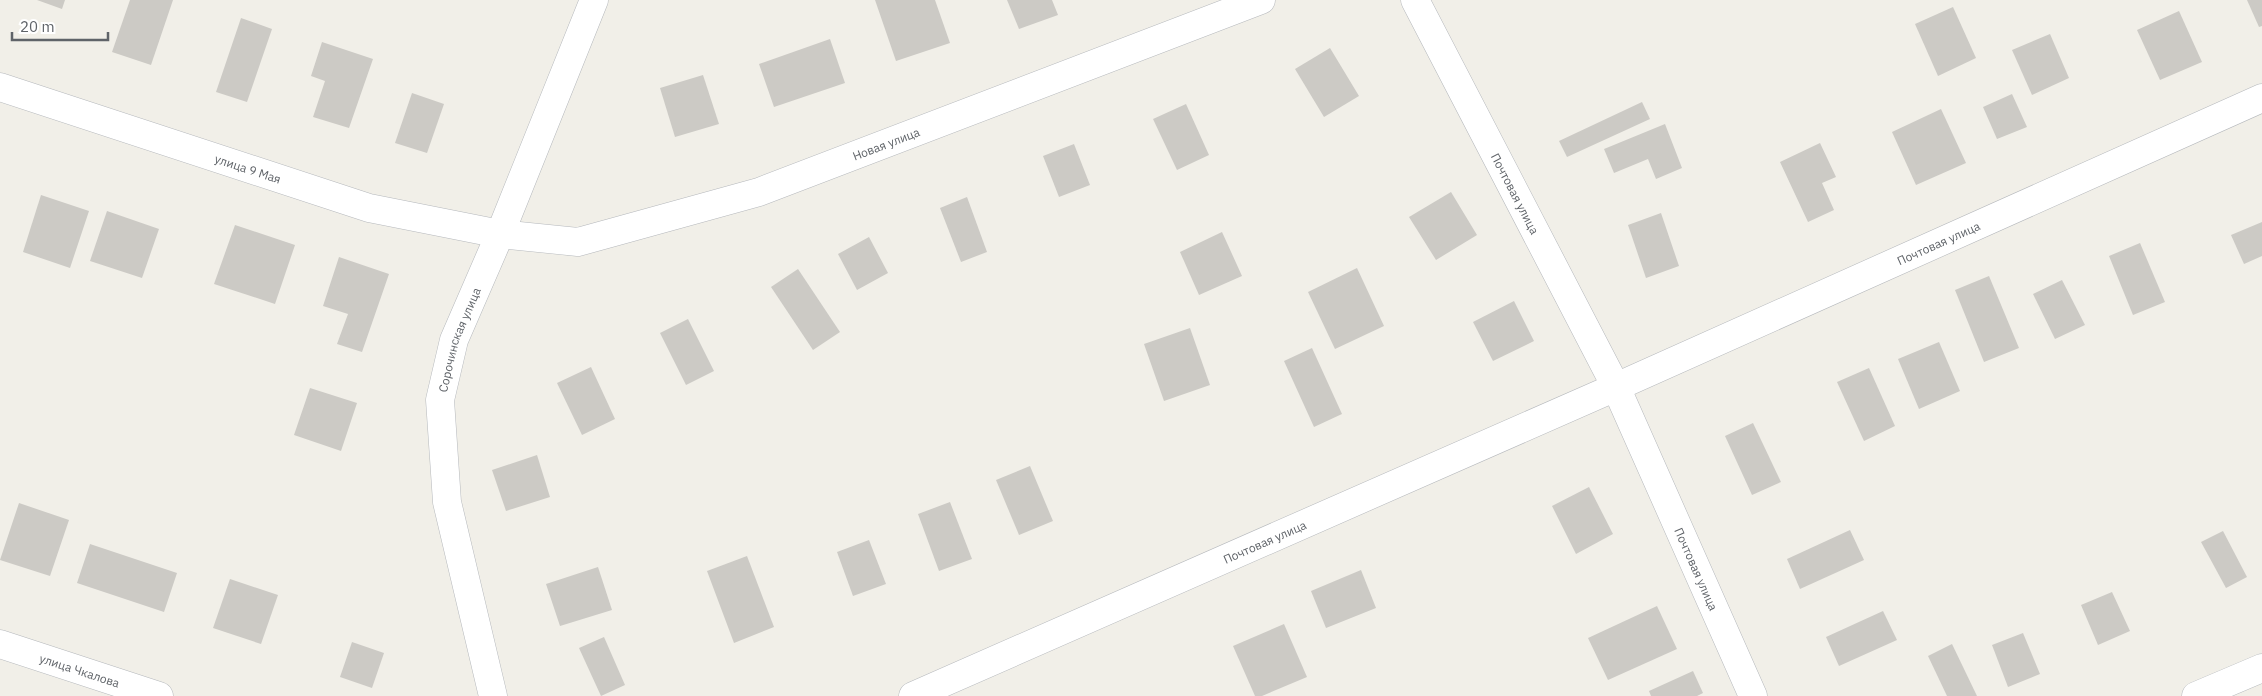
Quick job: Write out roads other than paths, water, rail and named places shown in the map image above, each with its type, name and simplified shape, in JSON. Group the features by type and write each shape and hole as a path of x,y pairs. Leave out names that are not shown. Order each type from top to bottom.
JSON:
{"street":[{"name":"Сорочинская улица","path":"493,696 447,502 440,400 454,340 500,234 594,0"},
{"name":"Новая улица","path":"500,234 578,242 759,192 1261,0"},
{"name":"Почтовая улица","path":"1415,0 1616,387 1753,696"},
{"name":"улица 9 Мая","path":"0,87 369,208 500,234"},
{"name":"Почтовая улица","path":"912,696 1616,387 2262,98"},
{"name":"улица Чкалова","path":"0,644 159,696"},
{"path":"2196,696 2262,668"}]}
